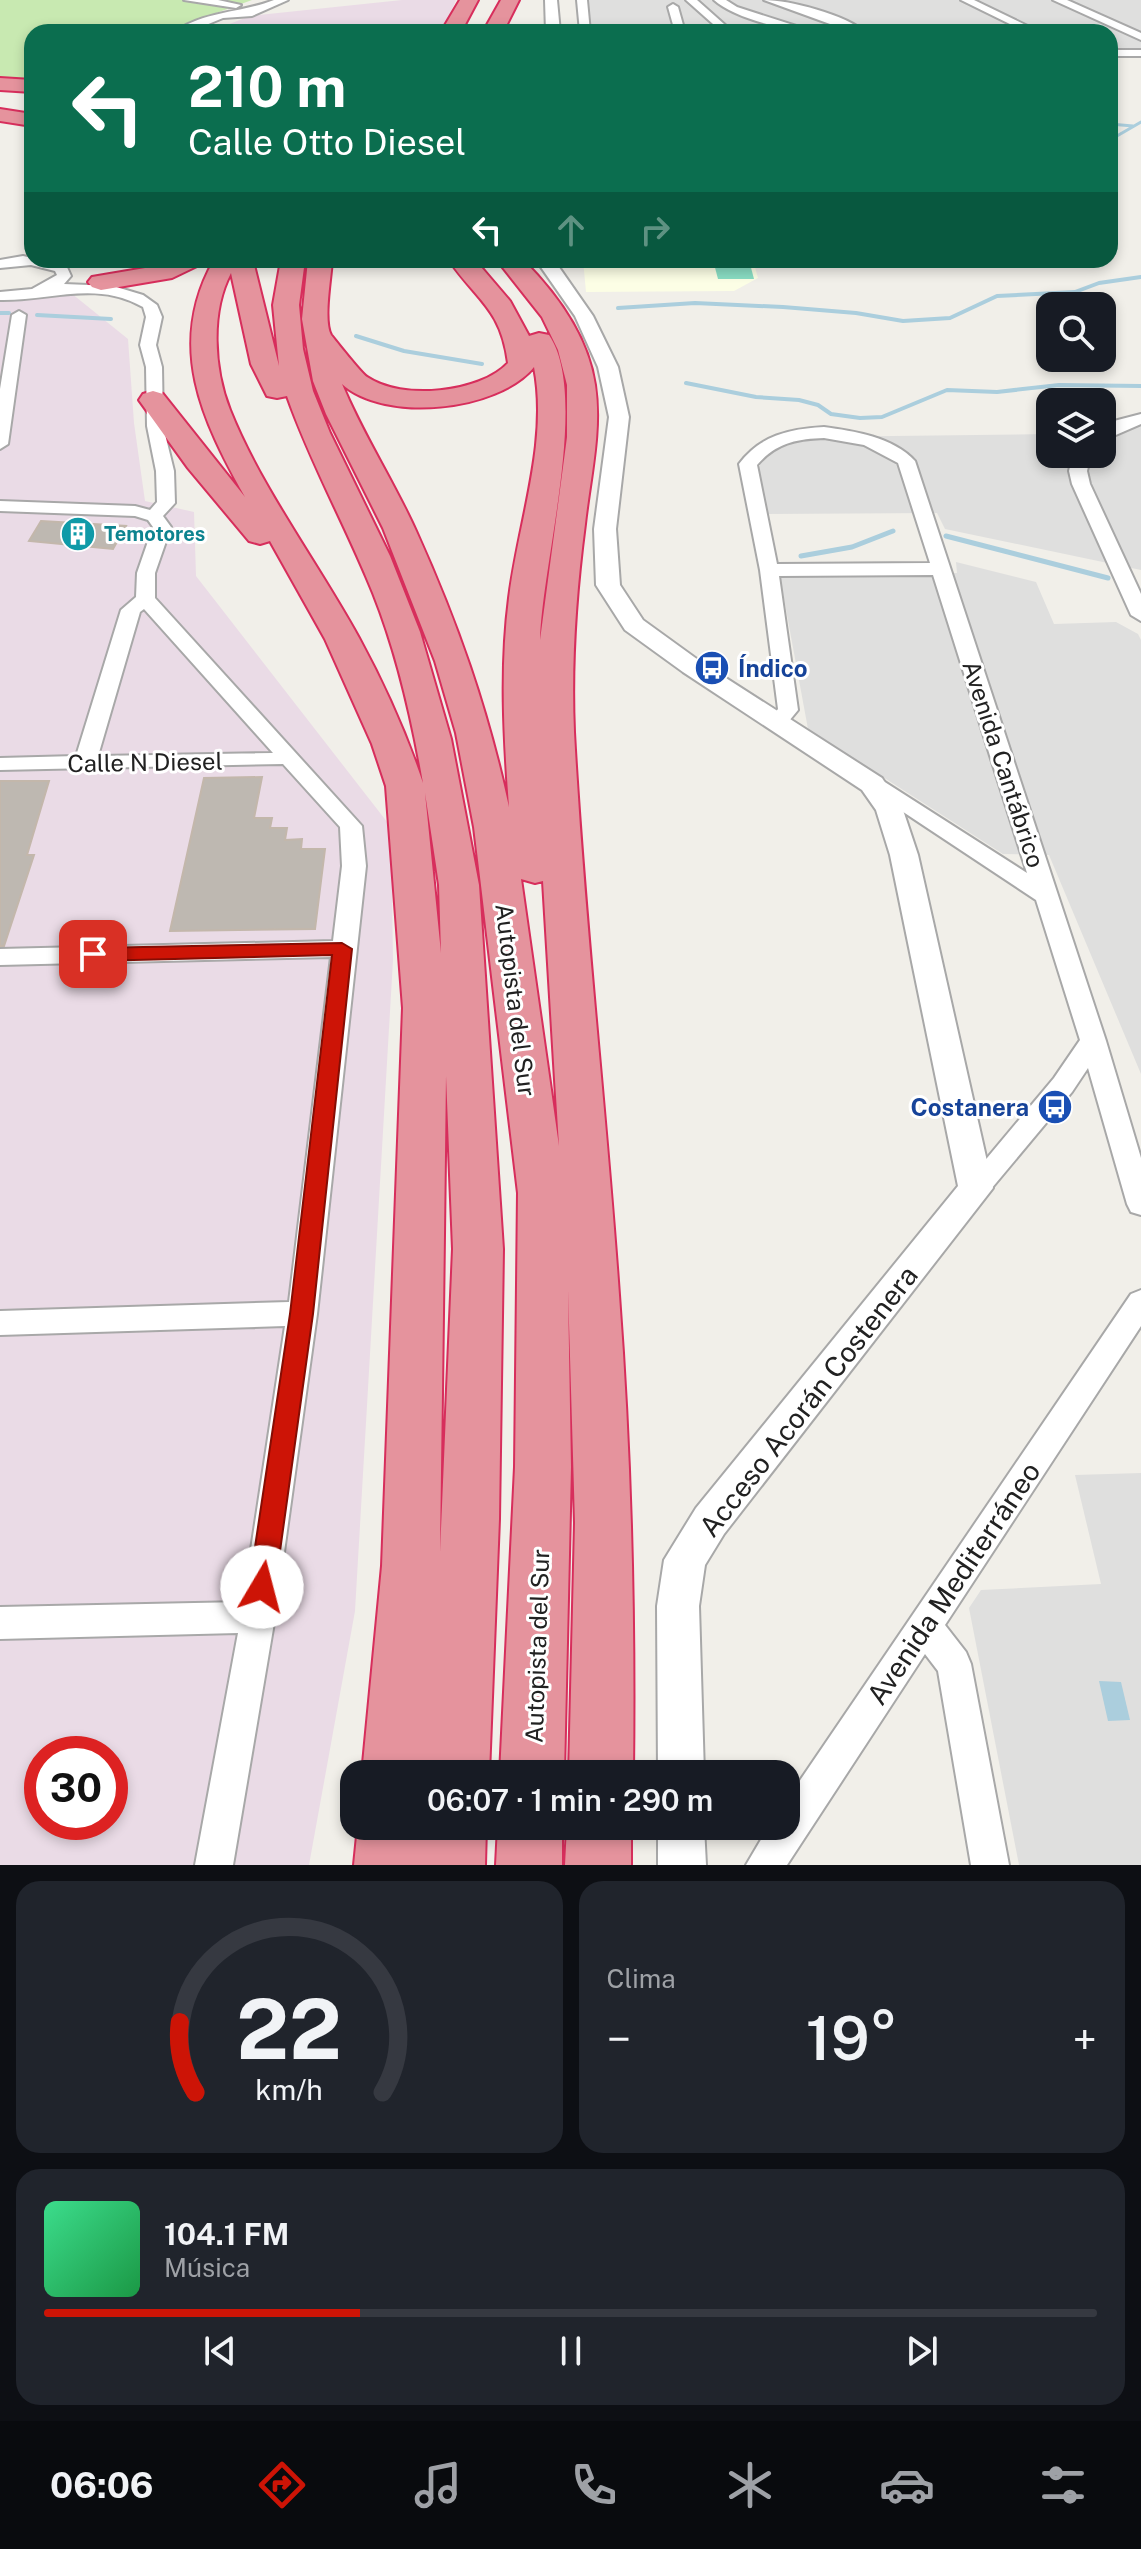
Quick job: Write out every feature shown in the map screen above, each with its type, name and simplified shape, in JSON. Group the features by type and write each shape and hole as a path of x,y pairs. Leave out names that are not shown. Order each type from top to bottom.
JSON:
{"highway":[{"path":"456,24 469,0"},
{"path":"474,24 488,0"},
{"path":"497,24 510,0"},
{"path":"0,84 24,86"},
{"path":"0,91 24,94"},
{"path":"0,106 24,108"},
{"path":"0,115 24,119"},
{"path":"101,282 155,275 171,268"},
{"path":"228,268 215,280 206,316 203,359 215,409 252,482 342,639 391,744 405,786 425,1008 411,1566 395,1760"},
{"path":"236,268 265,364 300,437 329,464"},
{"name":"Autopista del Sur","path":"292,268 286,298 289,351 296,382 329,464 390,594 420,685 453,839 459,885 478,1249 471,1519 458,1760"},
{"name":"Autopista del Sur","path":"320,268 317,336 327,381 340,414 399,528 453,661 474,733 494,827 542,1193 543,1467 533,1760"},
{"path":"317,336 339,356 350,376 362,386 400,397 471,394 506,380 522,364 522,350 507,316 470,268"},
{"path":"489,268 511,291 528,318 544,352 553,389 552,442 523,629 522,689 523,765 539,899 555,1111 542,1193"},
{"path":"516,268 551,310 572,349 581,381 584,420 569,524 554,674 558,818 598,1371 601,1760"},
{"path":"153,400 342,639"},
{"path":"387,1865 389,1840"},
{"path":"452,1865 453,1840"},
{"path":"529,1865 530,1840"},
{"path":"598,1865 599,1840"}],"street":[{"path":"189,0 240,8 265,4"},
{"path":"197,24 220,13 283,0"},
{"path":"551,0 552,24"},
{"path":"691,0 719,24"},
{"path":"719,0 733,9 783,24"},
{"path":"769,0 846,24"},
{"path":"966,0 1018,24"},
{"path":"1058,0 1112,24"},
{"path":"202,3 220,13"},
{"path":"569,7 582,4 584,24"},
{"path":"673,7 678,24"},
{"path":"213,24 240,8"},
{"path":"1118,27 1141,37"},
{"path":"1118,53 1141,53"},
{"path":"0,264 24,261"},
{"path":"61,268 64,276"},
{"path":"551,268 584,316 608,367 619,417 605,529 608,585 634,625 777,723 1045,895"},
{"path":"64,276 154,295 164,303 171,314 164,354 154,367"},
{"path":"46,290 59,283 64,276"},
{"path":"0,296 46,290 104,289 125,292 150,305 154,317 148,345 154,367 155,426 165,471 166,503 154,516"},
{"path":"0,444 19,315"},
{"path":"1116,427 1141,419"},
{"name":"Avenida Cantábrico","path":"769,570 748,464 755,451 773,441 794,435 840,433 862,437 894,450 906,461 1093,1041 1141,1203"},
{"path":"1079,468 1081,484 1141,615"},
{"path":"0,506 135,511 154,516 162,527 146,573 145,599 351,826 354,866 302,1314 258,1617 214,1865"},
{"path":"777,723 788,710 769,570 943,569"},
{"path":"85,763 131,610 145,599"},
{"name":"Calle N Diesel","path":"0,764 272,760 289,757"},
{"path":"872,784 886,799 897,829 976,1188"},
{"path":"897,829 934,823"},
{"path":"1002,866 1023,858 1030,847"},
{"path":"0,957 342,949"},
{"path":"976,1188 1063,1085 1093,1041"},
{"path":"1063,1085 1091,1087 1110,1098"},
{"name":"Acceso Acorán Costenera","path":"681,1760 678,1606 685,1560 710,1521 976,1188"},
{"name":"Avenida Mediterráneo","path":"765,1865 1141,1302"},
{"path":"0,1323 302,1314"},
{"path":"0,1623 258,1617"},
{"path":"924,1626 954,1664 990,1865"},
{"path":"681,1840 682,1865"}],"shaded area":[{"path":"402,0 456,0 446,24 230,24 250,16"},
{"path":"576,0 1141,0 1141,57 1118,57 1118,24 580,24"},
{"path":"584,268 755,268 758,278 734,291 586,292"},
{"path":"71,293 128,339 134,423 145,501 194,512 196,576 391,827 393,960 355,1611 309,1865 0,1865 0,302"},
{"path":"1141,425 1141,570 945,529 937,513 767,514 757,475 762,457 774,445 809,437 1036,434 1036,468 1116,468 1116,430"},
{"path":"956,562 1036,582 1054,624 1116,622 1138,634 1141,640 1141,1074 1049,855 1003,854 808,729 780,577 957,573"},
{"path":"1141,1473 1141,1865 1019,1865 969,1608 981,1590 1101,1584 1075,1475"}],"green space":[{"path":"0,0 252,0 186,24 24,24 24,82 0,80"},
{"path":"715,268 751,268 754,279 718,279"}],"water":[{"path":"1099,1681 1121,1682 1130,1720 1108,1721"}],"building":[{"name":"Temotores","path":"41,521 126,526 113,549 29,541"},
{"path":"262,777 254,818 272,818 270,828 287,828 285,840 302,839 301,849 325,849 315,929 170,931 204,778"},
{"path":"0,781 49,781 27,855 34,855 4,946 0,946"}],"waterway":[{"path":"1118,135 1141,122"},
{"path":"1118,125 1133,126"},
{"path":"618,308 695,303 783,307 856,313 903,321 950,318 997,296 1075,292 1099,283 1141,277"},
{"path":"0,313 9,313"},
{"path":"37,315 111,319"},
{"path":"356,336 404,351 482,364"},
{"path":"686,383 756,397 799,400 818,405 831,414 860,418 882,417 947,390 997,392 1059,385 1141,386"},
{"path":"801,556 852,547 893,531"},
{"path":"946,536 1108,578"}],"place":[{"name":"Temotores","path":"78,534"},
{"name":"Índico","path":"712,668"},
{"name":"Costanera","path":"1055,1107"}],"route":[{"path":"93,954 342,949 302,1314 262,1587"}]}
